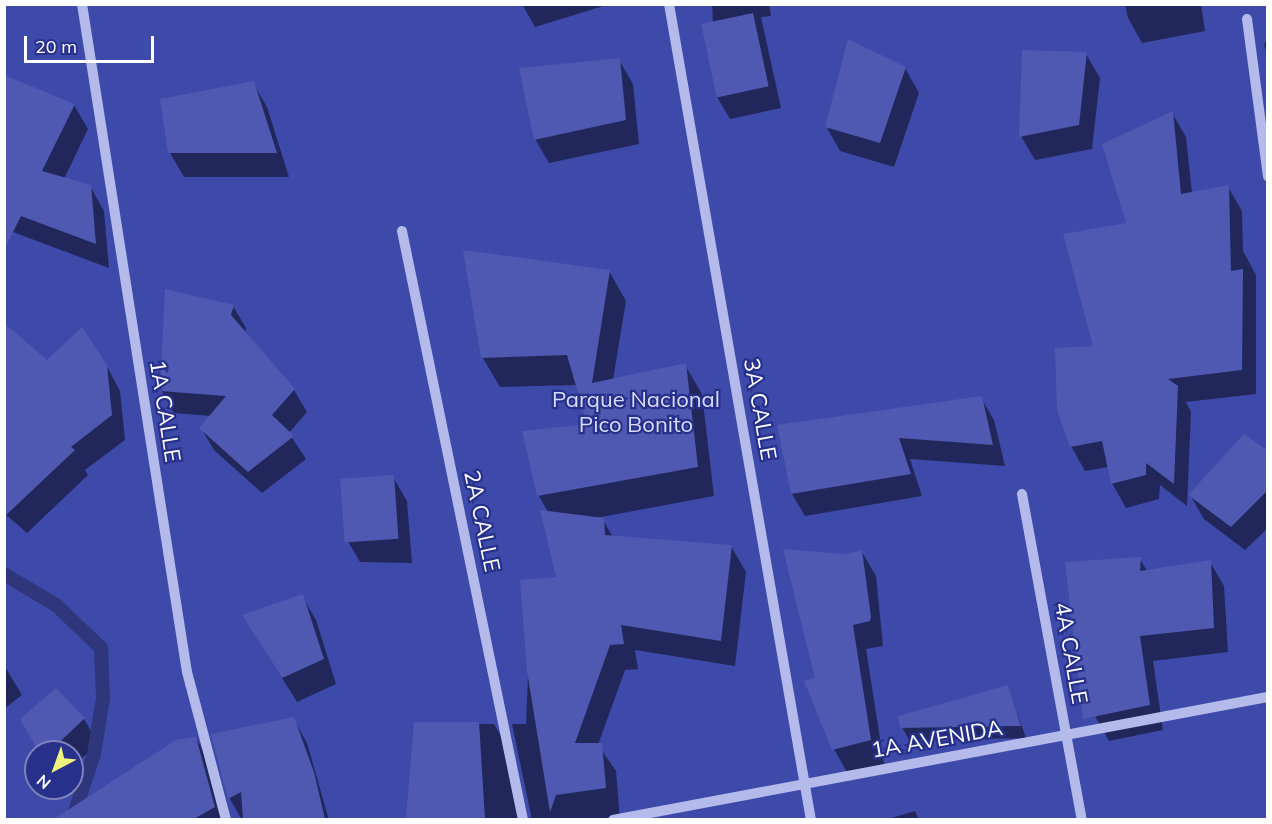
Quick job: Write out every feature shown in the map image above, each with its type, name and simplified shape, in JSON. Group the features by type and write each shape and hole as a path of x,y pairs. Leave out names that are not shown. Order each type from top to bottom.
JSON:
{"street":[{"name":"1A CALLE","path":"82,4 187,672 226,819"},
{"name":"3A CALLE","path":"669,4 811,819"},
{"path":"1247,19 1268,177"},
{"name":"2A CALLE","path":"402,231 523,819"},
{"name":"4A CALLE","path":"1022,494 1082,819"},
{"name":"1A AVENIDA","path":"613,819 1268,697"}],"green space":[{"name":"Parque Nacional Pico Bonito","path":"5,5 1267,5 1267,819 5,820"}],"building":[{"path":"753,13 769,86 717,97 701,24"},
{"path":"848,39 906,67 880,143 825,127"},
{"path":"1022,50 1087,52 1079,125 1019,137"},
{"path":"620,58 626,120 534,140 519,68"},
{"path":"4,75 75,104 42,171 91,185 96,244 21,216 4,250"},
{"path":"254,81 277,153 168,153 160,99"},
{"path":"1173,111 1181,194 1229,185 1231,271 1243,269 1242,370 1168,379 1178,386 1174,484 1146,463 1146,475 1111,484 1102,441 1070,447 1057,410 1055,348 1093,346 1063,234 1126,223 1102,144"},
{"path":"463,250 610,270 592,383 686,363 698,467 537,496 522,431 587,424 567,355 481,358"},
{"path":"165,289 234,305 231,315 295,389 272,415 294,436 248,472 199,428 226,396 160,391"},
{"path":"4,323 47,360 82,327 107,365 112,415 71,447 75,450 4,517"},
{"path":"982,396 993,445 899,438 911,474 791,494 777,425"},
{"path":"1244,434 1268,451 1268,490 1231,527 1188,495"},
{"path":"394,475 398,539 345,543 340,479"},
{"path":"540,510 604,518 605,535 732,545 721,641 621,625 624,644 610,645 575,743 602,743 606,788 556,795 550,812 527,671 520,580 556,577"},
{"path":"783,549 844,554 862,550 871,617 870,621 853,625 871,740 832,750 804,681 815,678"},
{"path":"1141,557 1140,571 1211,560 1214,628 1140,636 1150,705 1083,719 1065,562"},
{"path":"303,594 324,659 282,678 242,615"},
{"path":"1008,685 1021,726 900,728 898,716"},
{"path":"56,688 85,718 62,740 32,740 20,719"},
{"path":"294,717 314,772 325,819 243,819 241,792 228,799 211,734"},
{"path":"414,722 479,722 485,819 406,819"},
{"path":"196,737 215,807 194,819 54,819 84,800 176,740"}],"waterway":[{"path":"4,574 56,605 101,648 103,698 94,754 72,820"}]}
